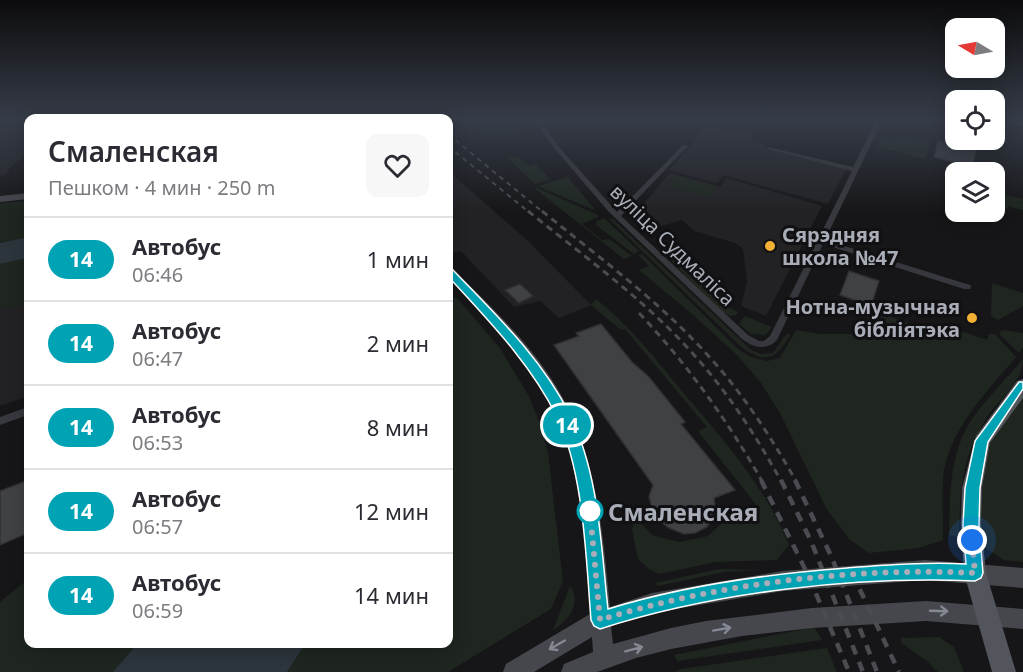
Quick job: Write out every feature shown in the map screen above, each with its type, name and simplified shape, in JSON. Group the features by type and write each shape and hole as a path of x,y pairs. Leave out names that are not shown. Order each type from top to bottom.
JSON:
{"main road":[{"path":"0,199 24,196"},
{"path":"453,276 520,349 534,367 564,417 576,450 590,510 604,665"},
{"path":"1004,672 975,573 971,525 972,488 982,441 1023,385"},
{"path":"514,672 600,620 652,603 783,581 925,570 1023,578"},
{"path":"572,672 604,665 665,640 726,628 819,617 936,611 1023,619"}],"street":[{"name":"вуліца Судмаліса","path":"558,150 616,216 752,342 764,345 769,344 774,338 821,241"},
{"path":"616,216 681,150"},
{"path":"779,150 856,170"},
{"path":"865,150 821,241 967,287"},
{"path":"0,421 24,412"}],"shaded area":[{"path":"0,150 24,150 21,159 11,166 5,175 0,176"},
{"path":"686,150 774,150 846,169 828,204 723,175 717,183 669,170"},
{"path":"890,150 928,150 925,159"},
{"path":"516,156 529,166 535,164 550,179 535,184 507,158"},
{"name":"Сярэдняя школа №47","path":"670,173 721,187 727,178 822,206 766,316 741,306 747,282 743,249 735,243 694,231 682,220 648,230 633,216"},
{"path":"453,175 526,239 591,305 559,318 540,301 514,307 461,251 453,252"},
{"path":"678,176 718,187 710,198 669,186"},
{"path":"568,177 596,211 538,186"},
{"path":"532,186 598,215 582,224 602,240 609,239 632,256 624,259"},
{"path":"1005,195 1023,199 1023,202 1017,201 1023,203 1023,210 1008,206 1005,208"},
{"path":"24,201 24,238 0,243 0,203"},
{"path":"604,218 639,251 634,254 596,225 596,222"},
{"path":"608,218 613,219 751,350 761,354 773,353 787,333 790,335 780,350 770,357 764,357 750,353 741,347"},
{"path":"24,238 24,259 0,264 0,243"},
{"path":"663,247 722,304 738,312 736,315 730,316 721,311 660,250"},
{"path":"642,254 739,350 751,357 767,361 780,358 796,330 821,334 860,334 865,319 910,333 865,317 868,309 938,333 964,332 987,340 989,334 995,334 1016,357 970,413 952,445 943,479 943,540 919,548 869,553 849,539 826,508 780,413 761,383 736,354 639,270 649,266 638,255"},
{"path":"24,259 24,305 0,309 0,264"},
{"path":"992,283 1023,293 1023,306 998,320 991,316"},
{"path":"456,297 499,347 529,396 541,426 548,453 563,581 551,609 448,672 287,672 302,648 453,648 453,298"},
{"path":"596,299 631,331 651,354 727,445 755,483 779,523 789,545 777,560 715,562 660,574 650,570 638,559 632,530 635,517 652,535 679,542 708,536 721,524 758,507 698,431 707,427 625,329 621,330 591,305"},
{"path":"24,305 24,397 0,406 0,309"},
{"path":"745,316 772,327 765,335 751,334 739,324"},
{"path":"1002,330 1023,333 1023,348 1019,353 999,334"},
{"path":"1023,359 1015,383 987,417 978,432 967,461 961,489 959,537 949,535 952,475 964,432 984,404"},
{"path":"1023,397 1023,562 1004,560 987,549 979,535 981,485 992,438"},
{"path":"720,569 761,570 724,572 658,586 655,583"},
{"path":"24,582 24,648 134,648 113,672 0,672 0,602"},
{"path":"570,586 575,599 572,611 553,630"},
{"path":"814,627 822,640 677,661 674,655"},
{"path":"939,637 954,647 964,672 938,672 927,661 901,643 901,638"},
{"path":"134,648 302,648 287,672 113,672"},
{"path":"827,648 837,672 675,672 681,669"}],"building":[{"path":"936,150 976,150 973,162 953,162 934,157"},
{"path":"849,271 879,281 871,306 840,295"},
{"path":"520,284 533,296 519,303 505,290"},
{"path":"601,324 632,362 649,377 685,422 681,424 735,490 714,498 716,515 707,527 695,533 684,534 669,528 658,519 652,510 649,496 653,485 554,345 579,336 576,333"},
{"path":"24,482 24,535 0,545 0,491"}],"railway":[{"path":"453,150 530,213"},
{"path":"468,150 544,213"},
{"path":"528,211 628,292 684,344 737,410 781,481"},
{"path":"542,211 631,283 694,340 747,404 796,481"},
{"path":"639,313 706,394 762,481"},
{"path":"761,480 809,577 849,672"},
{"path":"781,480 811,541 863,672"},
{"path":"795,480 832,558 877,672"},
{"path":"852,573 899,672"}],"bus line":[{"name":"14","path":"453,276 513,340 534,367 564,417 576,450 590,510 600,620 652,603 783,581 925,570 975,573 971,525 972,488 976,464 982,441 995,420 1023,385"}],"place":[{"name":"Сярэдняя школа №47","path":"770,246"},
{"name":"Нотна-музычная бібліятэка","path":"972,318"},
{"name":"Смаленская","path":"590,511"}],"route":[{"path":"590,511 600,620 652,603 783,581 925,570 975,573 972,540"}]}
